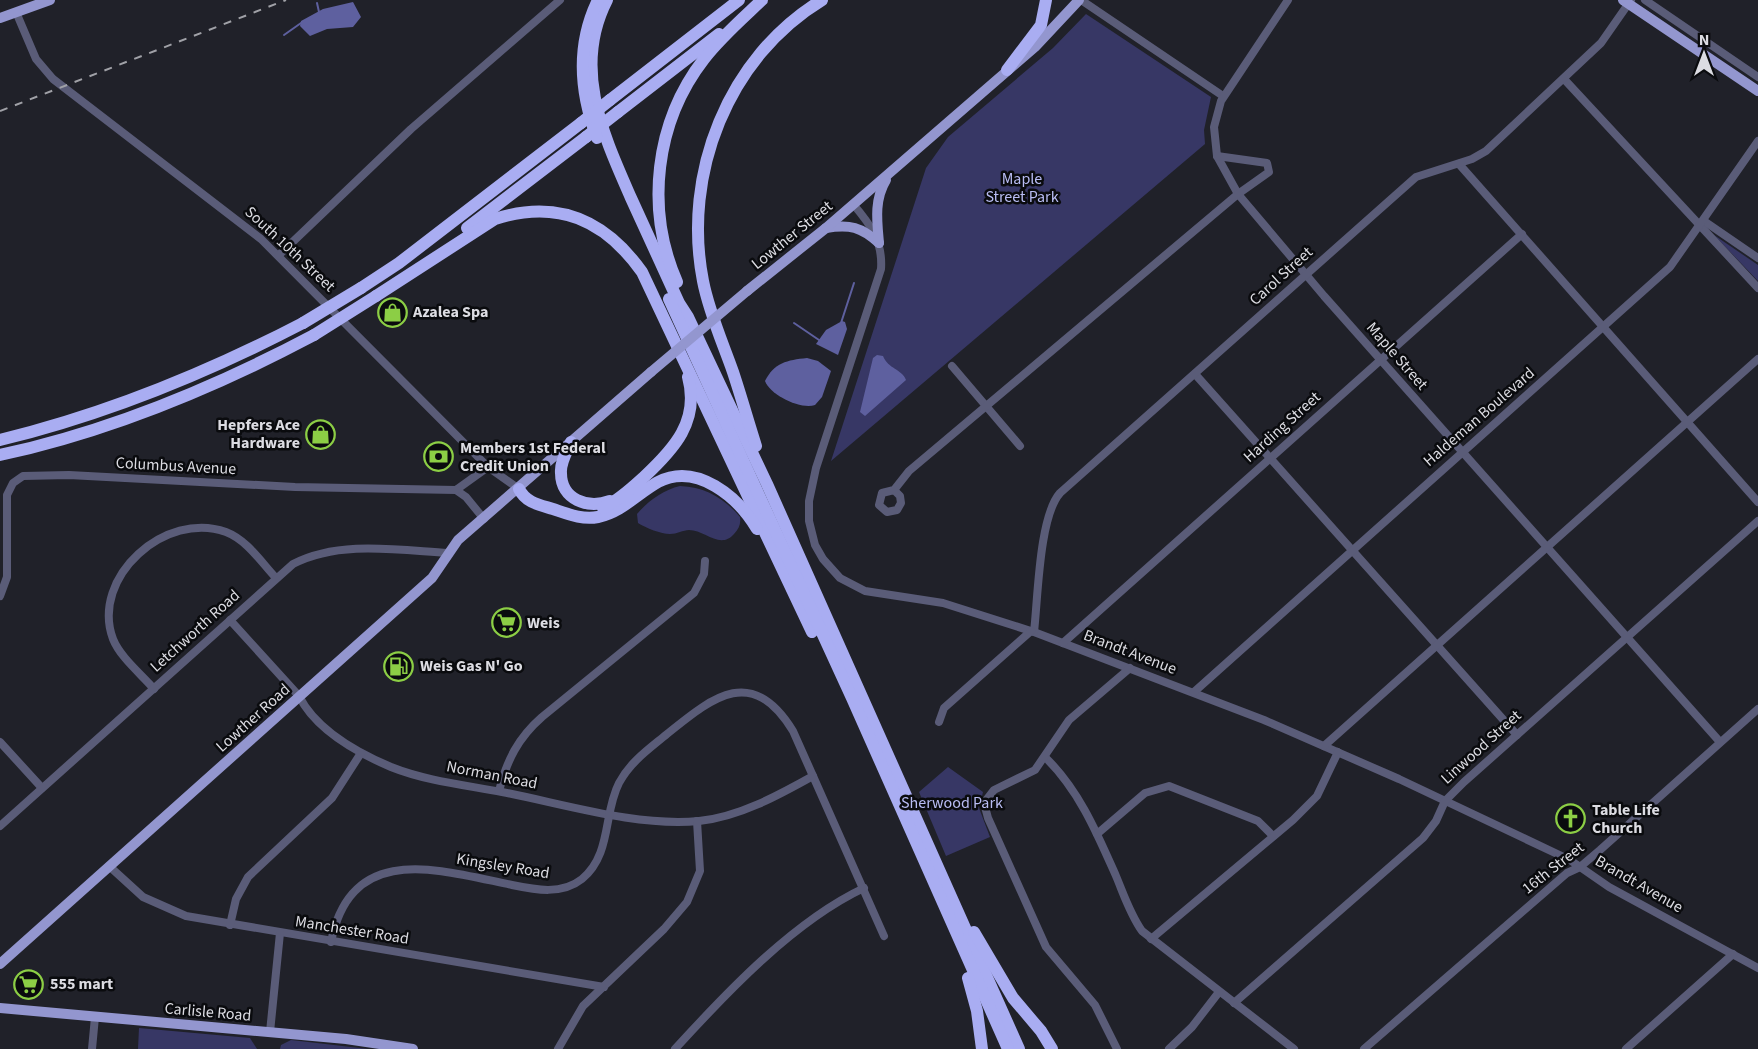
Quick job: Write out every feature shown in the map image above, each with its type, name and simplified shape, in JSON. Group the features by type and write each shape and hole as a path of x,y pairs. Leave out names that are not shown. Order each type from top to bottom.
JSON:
{"highway":[{"path":"598,0 586,34 582,70 586,104 603,156 1008,1049"},
{"path":"607,0 598,22 591,52 591,84 606,142 679,303 688,317 767,484 1019,1049"},
{"path":"681,45 727,0"},
{"path":"0,440 77,420 164,389 235,358 303,323 362,288 399,263 739,0"},
{"path":"688,317 688,306 668,255 661,222 659,190 664,142 672,114 698,67 720,40 762,0"},
{"path":"387,289 762,0"},
{"path":"767,484 733,372 708,302 699,257 698,215 710,147 736,87 763,48 805,10 822,0"},
{"path":"1007,70 1041,25 1046,0"},
{"path":"0,456 83,435 131,419 243,372 314,335 495,219 523,212 566,214 593,224 608,234 642,272 777,560 912,835"},
{"path":"519,489 582,511 604,508 619,497 667,455 685,428 691,393 680,353"},
{"path":"571,442 562,461 560,475 568,493 576,501 590,505 619,497"},
{"path":"519,489 528,501 584,518 608,514 667,479 696,477 715,486 738,504 777,560"},
{"path":"943,879 1013,998 1041,1031 1052,1049"},
{"path":"950,922 975,1001 982,1049"}],"main road":[{"path":"0,18 50,0"},
{"name":"Lowther Street","path":"519,489 651,372 826,228 1049,35 1080,0"},
{"path":"1628,1 1758,91"},
{"path":"879,243 877,206 881,189 892,171"},
{"path":"826,228 852,226 860,228 879,243"},
{"name":"Lowther Road","path":"0,964 432,578 458,540 519,489"},
{"name":"Carlisle Road","path":"0,1008 346,1039 413,1049"}],"street":[{"path":"279,255 411,129 560,0"},
{"path":"1080,0 1223,96"},
{"name":"Maple Street","path":"1288,0 1223,96 1215,127 1217,156 1238,194 1380,360 1720,742"},
{"path":"1628,1 1644,0 1758,77"},
{"name":"Carol Street","path":"1033,632 1046,528 1053,501 1416,177 1459,164 1486,151 1600,43 1628,1"},
{"name":"South 10th Street","path":"16,12 36,59 53,79 279,255 488,467 519,489"},
{"path":"1564,79 1702,224 1758,288"},
{"name":"Haldeman Boulevard","path":"1194,692 1670,267 1758,141"},
{"path":"894,490 909,471 986,406 1238,194 1266,176 1269,166 1267,163 1217,156"},
{"path":"1459,164 1758,502"},
{"path":"853,204 871,227 879,243"},
{"path":"1702,224 1758,258"},
{"name":"Harding Street","path":"1063,643 1522,234"},
{"name":"Brandt Avenue","path":"879,243 880,269 810,492 808,515 813,539 831,570 856,588 895,598 943,603 1033,632 1194,692 1338,752 1580,867 1609,887 1758,968"},
{"path":"1324,746 1758,359"},
{"path":"952,366 1020,446"},
{"path":"1195,374 1517,735"},
{"path":"484,519 466,497 456,490 488,467"},
{"name":"Columbus Avenue","path":"0,596 7,577 7,495 13,483 23,476 69,475 295,487 456,490"},
{"name":"Linwood Street","path":"1234,1003 1423,838 1436,821 1445,801 1758,521"},
{"path":"154,689 117,647 112,634 113,596 124,572 138,554 151,543 176,532 215,529 239,540 276,578"},
{"name":"Letchworth Road","path":"0,826 293,564 328,552 349,550 448,554"},
{"path":"499,791 510,756 531,726 694,593 704,574 705,561"},
{"name":"Norman Road","path":"230,620 299,696 306,709 342,741 361,753 412,775 658,821 697,821 732,814 813,776"},
{"path":"939,722 944,708 1033,632"},
{"path":"1117,1049 1095,1005 1046,947 984,809 985,799 990,793 1031,773 1045,757 1069,720 1130,668"},
{"name":"Kingsley Road","path":"331,942 336,919 346,899 368,880 390,870 425,869 541,890 576,883 590,871 602,852 618,784 632,764 706,703 729,694 751,694 776,707 793,731 884,936"},
{"name":"16th Street","path":"1364,1049 1539,897 1568,873 1580,867 1758,709"},
{"path":"0,742 42,788"},
{"path":"1151,939 1317,796 1338,752"},
{"path":"230,925 237,899 248,877 332,798 361,753"},
{"path":"1045,757 1072,788 1097,834 1131,914 1151,939 1294,1049"},
{"path":"1097,834 1145,793 1157,787 1169,786 1258,821 1273,836"},
{"path":"558,1049 575,1017 670,922 694,890 700,871 697,821"},
{"name":"Manchester Road","path":"109,866 135,891 158,905 186,916 604,987"},
{"path":"675,1049 788,938 822,910 862,889"},
{"path":"270,1032 280,933"},
{"path":"1626,1049 1733,954"},
{"path":"1169,1049 1192,1027 1220,992"},
{"path":"92,1049 95,1017"}],"green space":[{"name":"Maple Street Park","path":"1086,14 1211,97 1204,130 1205,144 831,461 926,168 948,137 1053,48"},
{"path":"1714,235 1758,265 1758,281"},
{"path":"680,486 706,491 727,504 740,517 740,524 736,532 729,538 718,540 689,530 673,534 662,533 638,523 637,514 646,505 662,493"},
{"name":"Sherwood Park","path":"948,767 983,792 979,808 990,837 946,856 919,792"},
{"path":"139,1028 250,1038 257,1049 138,1049"},
{"path":"291,1040 368,1049 280,1049 281,1045"}],"water":[{"path":"353,2 361,17 353,27 327,29 310,36 300,26 301,21 323,9"},
{"path":"842,321 845,322 847,329 838,355 816,344 826,330"},
{"path":"877,355 883,356 888,364 901,373 906,380 865,416 860,412 873,358"},
{"path":"807,358 818,361 831,371 822,397 815,405 809,406 794,403 779,396 765,381 777,366 787,361"}],"waterway":[{"path":"317,3 319,12"},
{"path":"284,35 301,23"},
{"path":"841,323 854,283"},
{"path":"794,323 819,340"}],"railway":[{"path":"0,111 286,0"}],"place":[{"name":"Azalea Spa","path":"392,312"},
{"name":"Hepfers Ace Hardware","path":"321,434"},
{"name":"Members 1st Federal Credit Union","path":"439,457"},
{"name":"Weis","path":"506,623"},
{"name":"Weis Gas N' Go","path":"399,666"},
{"name":"Table Life Church","path":"1571,819"},
{"name":"555 mart","path":"29,984"}]}
